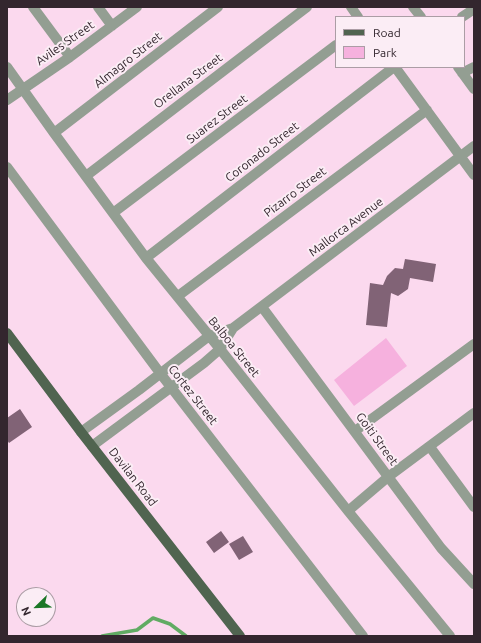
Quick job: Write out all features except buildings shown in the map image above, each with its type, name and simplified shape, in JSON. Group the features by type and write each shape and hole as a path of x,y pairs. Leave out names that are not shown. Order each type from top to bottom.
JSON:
{"main road":[{"name":"Davilan Road","path":"7,333 81,432 240,636"}],"street":[{"path":"33,7 70,57"},
{"path":"98,7 112,26"},
{"name":"Aviles Street","path":"7,100 70,57 137,7"},
{"name":"Almagro Street","path":"54,133 218,7"},
{"name":"Orellana Street","path":"86,176 306,7"},
{"path":"351,7 357,16"},
{"path":"413,7 420,16"},
{"path":"464,16 474,9"},
{"name":"Suarez Street","path":"113,213 335,46"},
{"name":"Balboa Street","path":"7,67 146,258 450,636"},
{"path":"474,67 460,70 474,88"},
{"name":"Coronado Street","path":"146,258 393,68"},
{"path":"395,68 474,175"},
{"name":"Pizarro Street","path":"178,296 427,110"},
{"name":"Mallorca Avenue","path":"81,432 209,336 233,328 262,307 474,146"},
{"name":"Cortez Street","path":"7,167 160,373 363,636"},
{"name":"Goiti Street","path":"262,307 441,548 474,584"},
{"name":"Mallorca Avenue","path":"92,446 204,363 220,349 233,328"},
{"path":"355,431 474,344"},
{"path":"128,397 139,410"},
{"path":"348,511 388,477 473,416"},
{"path":"430,447 474,507"}],"green space":[{"path":"386,338 407,366 354,406 334,380"}],"waterway":[{"path":"102,636 137,630 153,618 170,624 186,636"}]}
